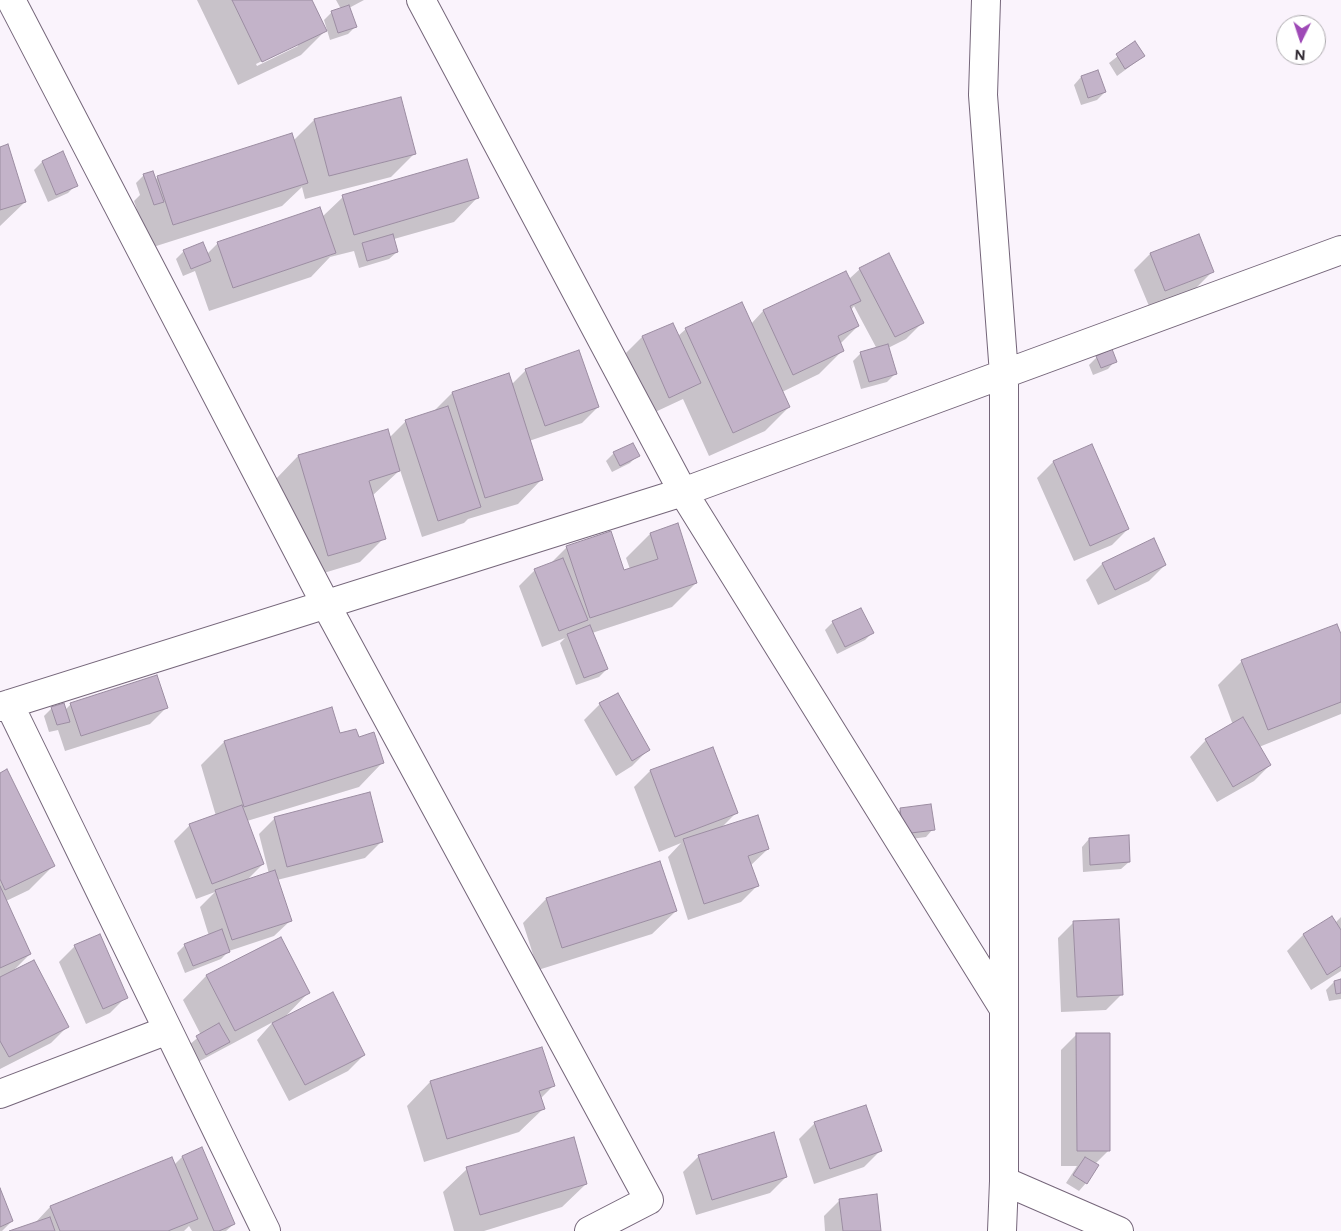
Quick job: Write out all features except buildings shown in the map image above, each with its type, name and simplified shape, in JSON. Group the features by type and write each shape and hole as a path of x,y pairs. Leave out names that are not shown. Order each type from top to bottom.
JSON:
{"street":[{"path":"11,0 325,603 649,1200 589,1231"},
{"path":"421,0 683,492 1004,1009"},
{"path":"986,0 983,95 1004,374 1004,1181 1002,1231"},
{"path":"266,1231 168,1030 5,705 683,492 1341,250"},
{"path":"0,1094 168,1030"},
{"path":"1004,1181 1119,1231"}]}
